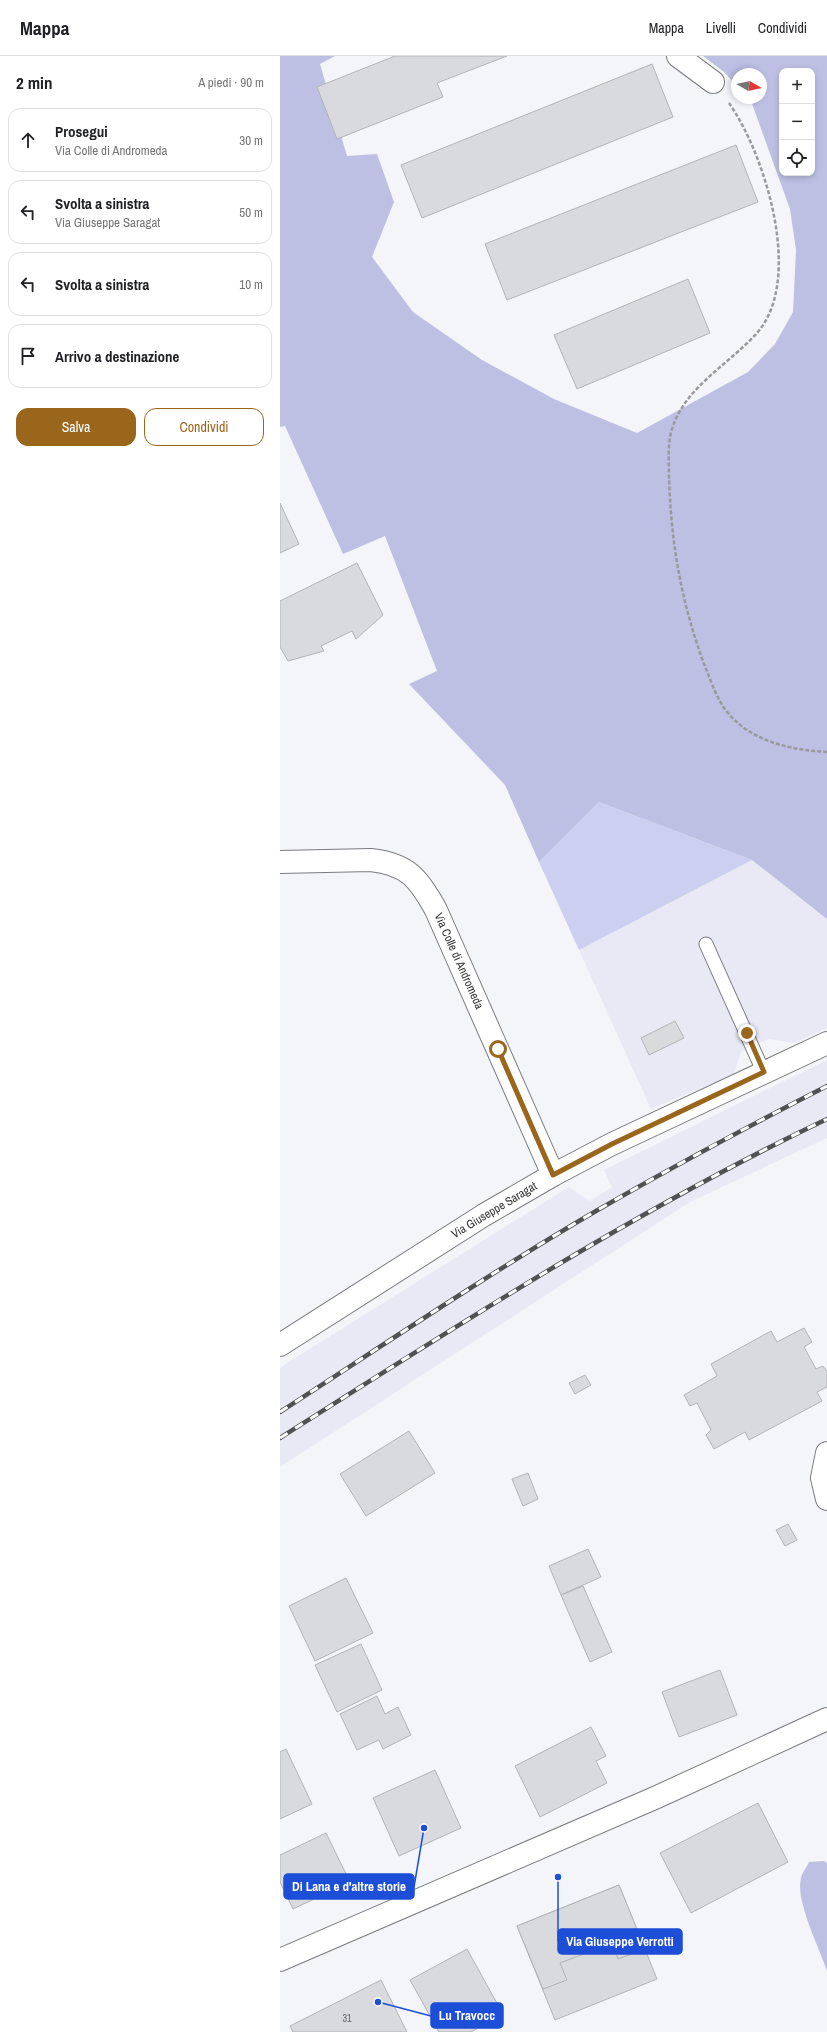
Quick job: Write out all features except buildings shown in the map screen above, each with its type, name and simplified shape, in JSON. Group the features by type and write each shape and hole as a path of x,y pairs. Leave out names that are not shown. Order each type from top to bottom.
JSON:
{"street":[{"path":"678,56 713,82"},
{"name":"Via Colle di Andromeda","path":"280,862 383,861 405,869 421,884 436,910 553,1175"},
{"name":"Via Giuseppe Saragat","path":"280,1345 484,1215 553,1175 594,1153 827,1043"},
{"path":"827,1453 822,1478 827,1498"},
{"path":"280,1960 657,1797 827,1719"}],"lane":[{"path":"706,944 764,1072"}],"path":[{"path":"713,82 742,124 756,154 778,233 779,273 768,316 758,332 702,383 673,426 669,450 670,494 676,566 688,617 697,644 714,689 728,713 751,732 780,745 827,752"}],"shaded area":[{"path":"280,56 335,56 320,64 347,156 377,154 394,202 372,257 413,312 482,360 554,399 637,433 748,372 775,344 793,312 796,250 790,209 752,104 767,104 767,68 731,68 731,80 724,72 703,56 827,56 827,919 752,860 599,802 539,862 505,785 409,684 437,671 385,536 343,554 285,426 280,427"},
{"path":"599,802 752,860 579,950 539,862"},
{"path":"752,860 827,919 827,1028 794,1043 769,1039 753,1046 741,1052 734,1074 651,1109 579,950"},
{"path":"827,1060 827,1138 690,1202 280,1467 280,1369 287,1363 569,1187 590,1201 612,1187 604,1170"},
{"path":"824,1861 827,1863 827,1971 809,1925 800,1888 801,1878 809,1862"}],"railway":[{"path":"280,1412 516,1259 596,1211 682,1163 827,1086"},
{"path":"280,1438 481,1311 617,1230 686,1191 827,1119"}],"place":[{"name":"Di Lana e d'altre storie","path":"424,1828"},
{"name":"Via Giuseppe Verrotti","path":"558,1877"},
{"name":"Lu Travocc","path":"378,2002"}],"route":[{"path":"498,1049 553,1175 612,1144 764,1072 747,1033"}]}
